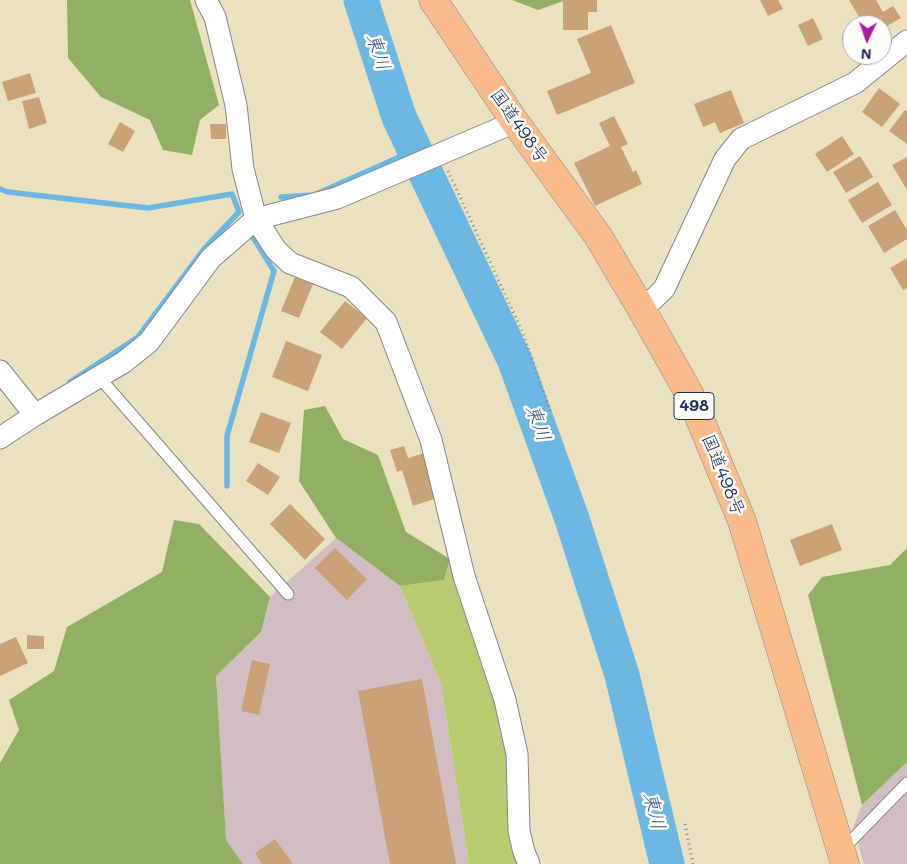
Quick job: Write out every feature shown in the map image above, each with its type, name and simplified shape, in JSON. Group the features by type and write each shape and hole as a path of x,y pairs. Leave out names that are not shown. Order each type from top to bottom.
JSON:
{"highway":[{"name":"国道498号","path":"433,0 515,122 598,236 690,395 742,521 843,858"}],"street":[{"path":"206,0 215,17 236,105 243,169 256,219 276,250 290,263 351,287 386,322 431,440 464,576 506,700 517,754 519,831 529,864"},
{"path":"642,310 664,289 725,159 741,138 855,83 907,41"},
{"path":"0,438 124,362 149,342 211,258 256,219 337,198 515,122"},
{"path":"0,372 35,415"}],"lane":[{"path":"98,377 288,594"},
{"path":"843,858 907,783"}],"path":[{"path":"440,154 523,333 550,411"},
{"path":"685,824 693,864"}],"shaded area":[{"path":"336,538 400,586 441,683 469,864 243,864 226,841 216,676 261,632 270,597"},
{"path":"907,762 907,864 864,864 853,827 862,805"}],"green space":[{"path":"67,0 190,0 219,105 200,120 192,155 163,150 150,120 101,97 68,58"},
{"path":"512,0 566,0 538,10"},
{"path":"325,406 343,439 378,455 406,532 450,559 444,580 400,586 336,538 299,481 304,410"},
{"path":"174,520 199,524 270,597 261,632 216,676 226,840 243,864 0,864 0,763 19,730 9,700 54,671 67,627 162,572"},
{"path":"907,548 907,762 862,805 808,595 822,577 890,565"},
{"path":"450,559 505,731 510,843 519,864 469,864 441,683 400,586 444,580"}],"building":[{"path":"563,0 597,0 597,12 588,12 588,30 563,30"},
{"path":"760,0 778,0 783,9 768,16"},
{"path":"849,0 876,0 883,12 893,6 901,18 892,23 892,15 858,15"},
{"path":"813,18 823,39 808,46 798,25"},
{"path":"611,25 635,83 557,115 547,91 591,73 577,39"},
{"path":"30,73 36,93 8,101 2,82"},
{"path":"879,88 900,104 882,127 862,112"},
{"path":"731,90 744,123 720,133 715,122 703,127 694,104"},
{"path":"39,97 47,123 29,129 22,101"},
{"path":"905,110 907,111 907,144 889,131"},
{"path":"614,116 628,144 621,147 633,172 636,170 642,184 595,206 574,163 610,146 599,123"},
{"path":"120,122 135,131 123,152 108,144"},
{"path":"210,124 226,124 226,139 211,139"},
{"path":"842,136 854,154 827,172 815,154"},
{"path":"860,156 873,177 846,193 833,172"},
{"path":"907,157 907,190 892,165"},
{"path":"878,182 892,205 862,223 848,200"},
{"path":"895,210 907,230 907,239 884,253 868,226"},
{"path":"907,258 907,288 903,290 890,268"},
{"path":"295,277 313,284 299,318 281,311"},
{"path":"345,301 367,318 342,349 320,332"},
{"path":"286,341 322,355 308,391 272,377"},
{"path":"261,412 291,423 279,453 249,442"},
{"path":"404,446 408,458 424,453 437,498 413,506 402,470 397,472 390,450"},
{"path":"258,463 280,477 268,495 246,481"},
{"path":"290,504 325,539 305,560 270,524"},
{"path":"832,524 842,550 800,566 790,540"},
{"path":"335,548 367,579 347,600 315,568"},
{"path":"27,635 44,636 44,649 27,649"},
{"path":"16,637 28,663 0,676 0,644"},
{"path":"252,660 270,664 259,715 241,711"},
{"path":"422,679 456,864 390,864 358,691"},
{"path":"275,839 293,864 262,864 255,853"}],"waterway":[{"name":"東川","path":"361,0 399,117 515,361 572,519 622,675 667,864"},
{"path":"281,197 314,195 415,150"},
{"path":"0,189 8,192 148,208 232,194 239,212 205,248 138,337 70,382"},
{"path":"227,486 227,436 274,271 253,237"}]}
